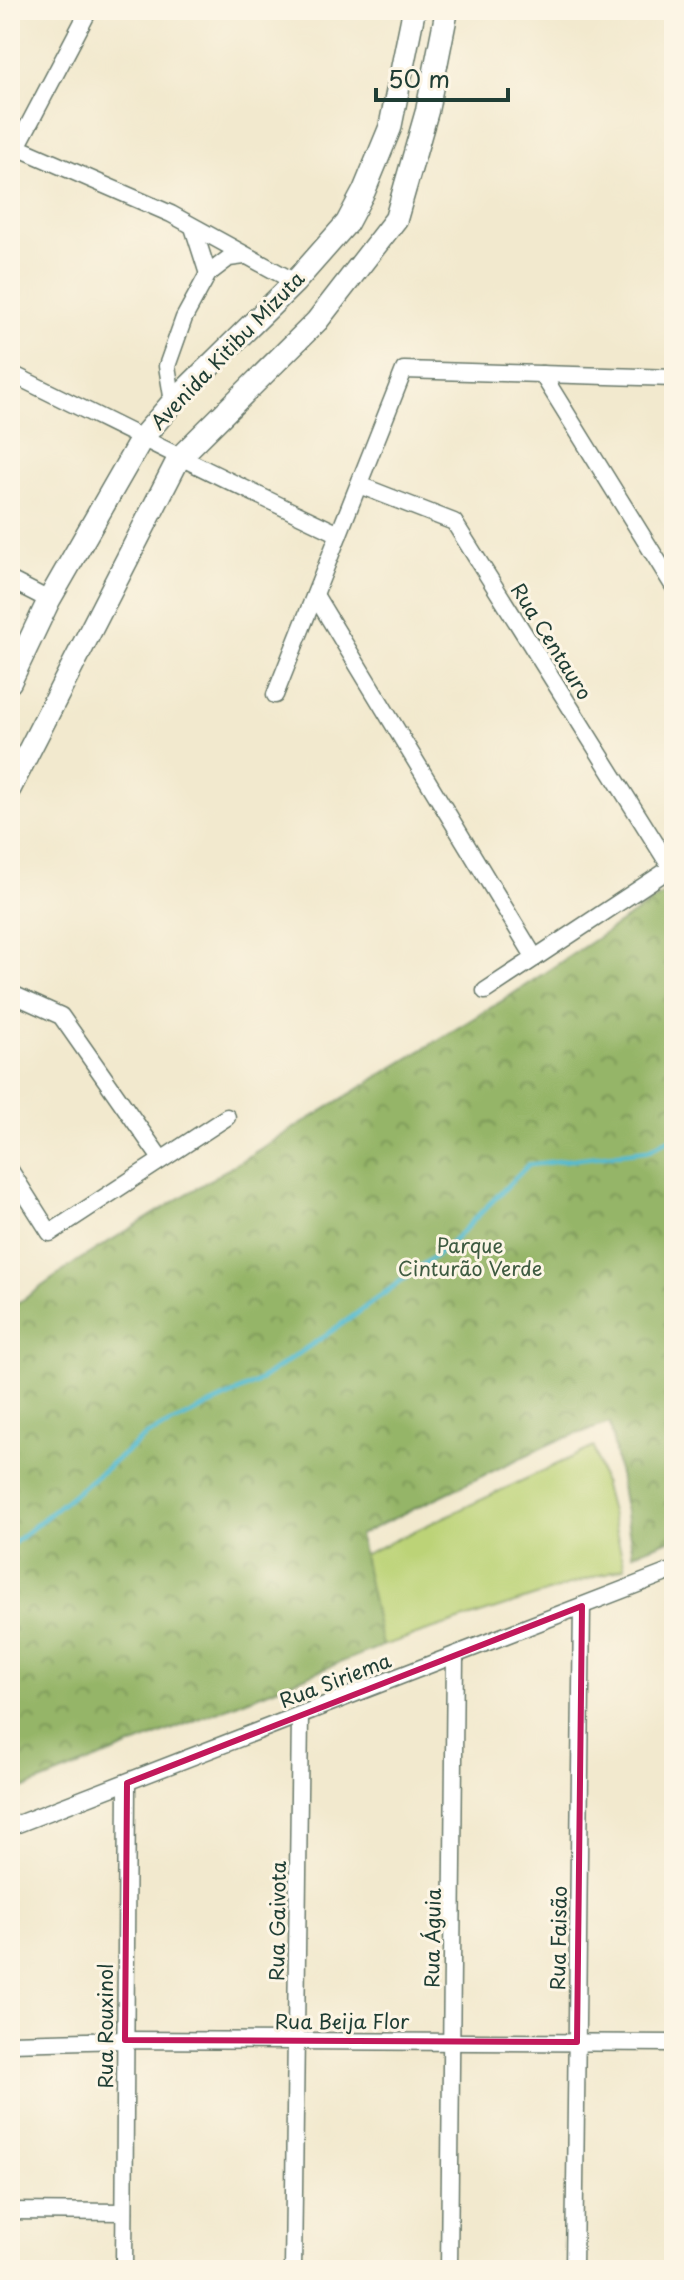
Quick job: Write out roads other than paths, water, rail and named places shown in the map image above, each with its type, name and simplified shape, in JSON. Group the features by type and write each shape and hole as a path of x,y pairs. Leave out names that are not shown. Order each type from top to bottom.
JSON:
{"street":[{"path":"89,10 13,146 171,214 295,282"},
{"name":"Avenida Kitibu Mizuta","path":"10,682 49,600 142,438 173,402 295,282 347,223 390,128 414,10"},
{"path":"10,788 179,458 317,321 396,219 427,111 447,10"},
{"path":"193,227 208,274"},
{"path":"173,402 167,366 184,318 208,274 229,258 244,256"},
{"path":"275,695 404,370 674,378"},
{"path":"10,373 339,534"},
{"path":"542,374 674,587"},
{"name":"Rua Centauro","path":"359,485 454,522 672,867"},
{"path":"10,580 49,600"},
{"path":"315,595 535,958"},
{"path":"485,991 672,867"},
{"path":"10,993 61,1016 161,1159"},
{"path":"10,1170 50,1233 227,1117"},
{"name":"Rua Siriema","path":"10,1827 674,1570"},
{"name":"Rua Faisão","path":"574,2270 582,1606"},
{"name":"Rua Águia","path":"449,2270 455,1655"},
{"name":"Rua Gaivota","path":"293,2270 300,1716"},
{"name":"Rua Rouxinol","path":"124,2270 127,1783"},
{"name":"Rua Beija Flor","path":"10,2043 125,2040 674,2043"},
{"path":"10,2211 124,2212"}],"waterway":[{"path":"10,1546 147,1435 254,1384 352,1317 447,1247 528,1165 649,1150 674,1137"}],"park label":[{"name":"Parque Cinturão Verde","path":"470,1256"}]}
